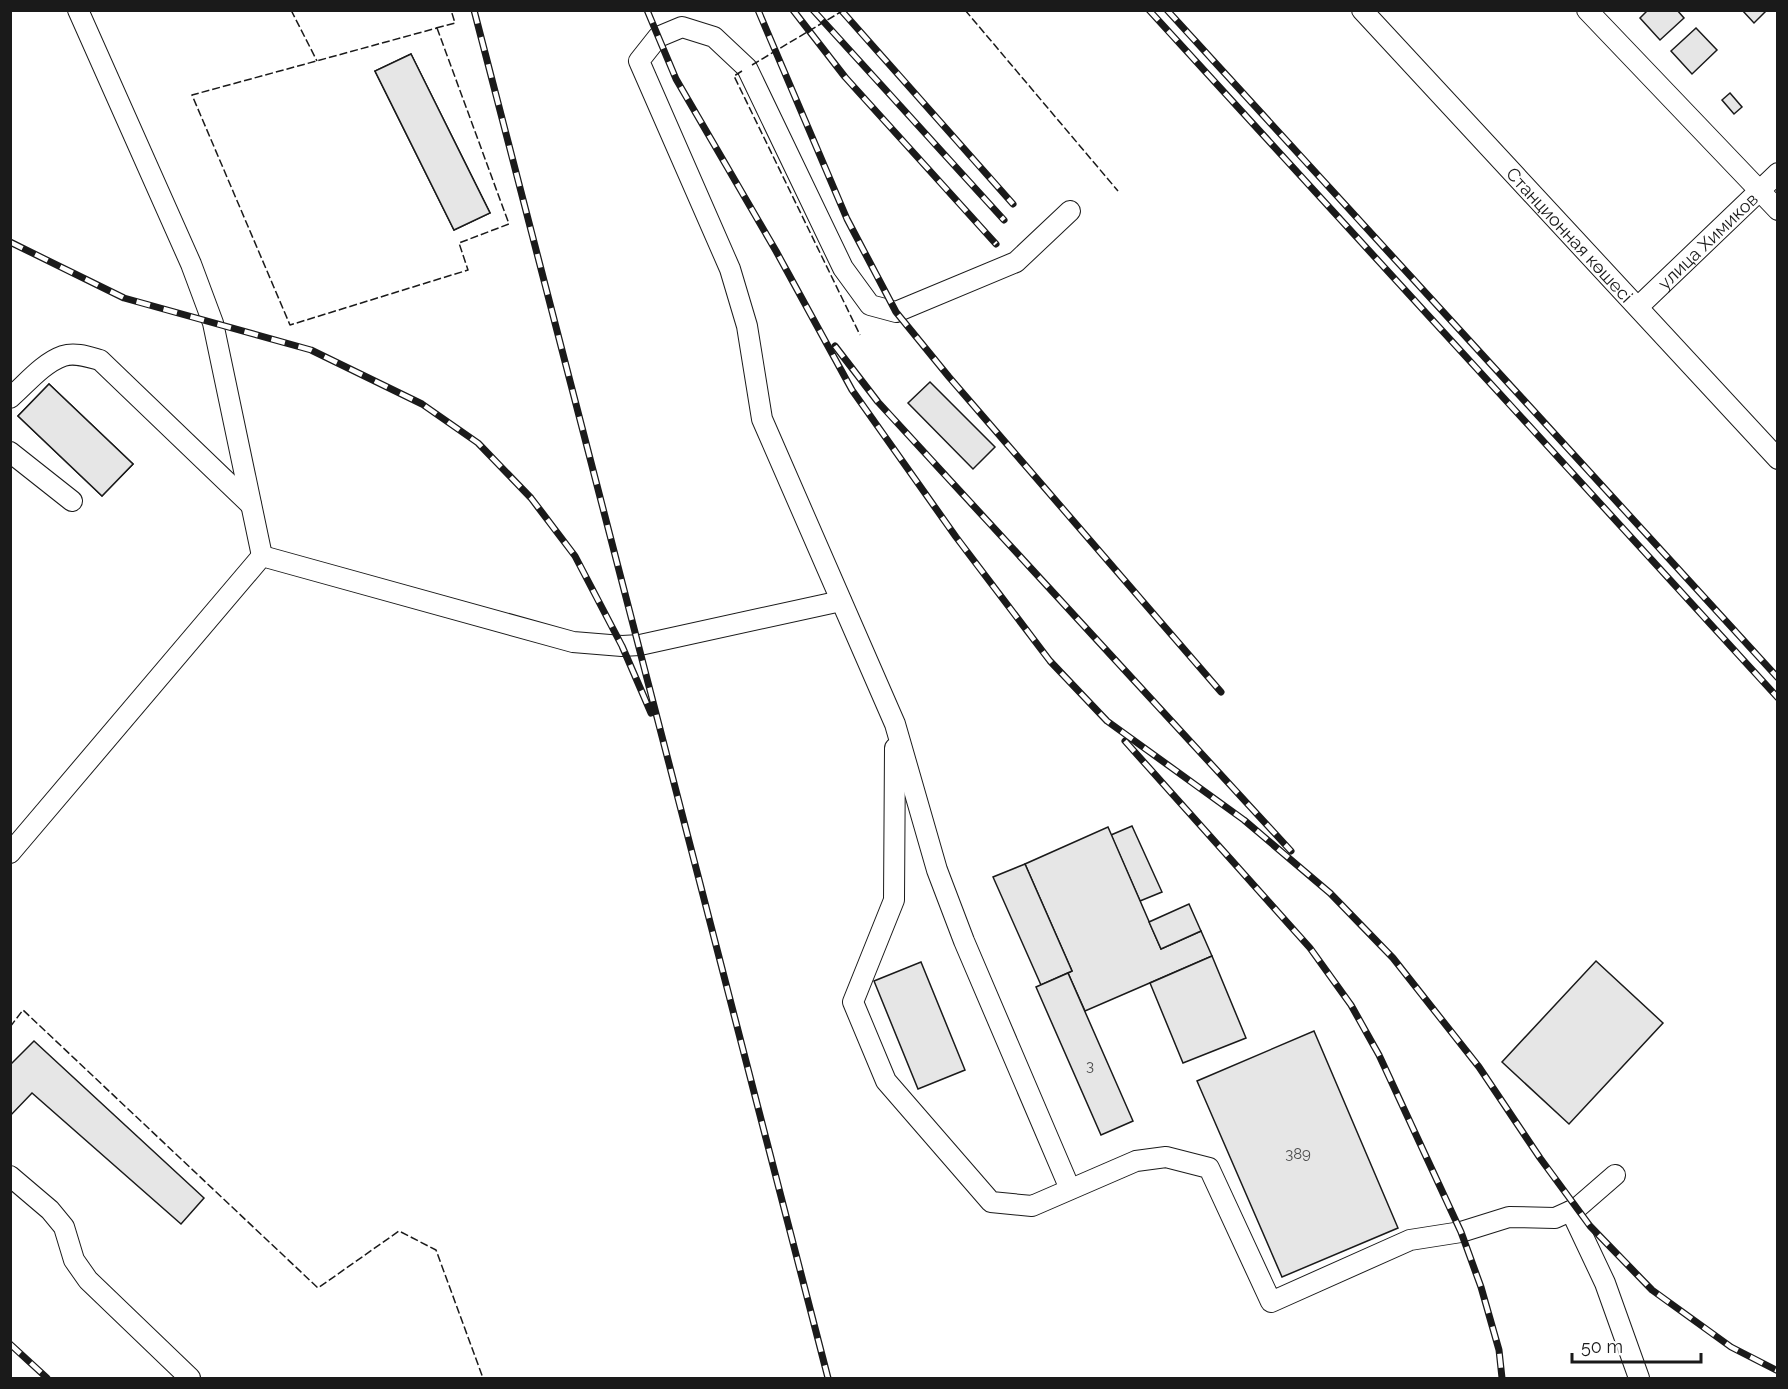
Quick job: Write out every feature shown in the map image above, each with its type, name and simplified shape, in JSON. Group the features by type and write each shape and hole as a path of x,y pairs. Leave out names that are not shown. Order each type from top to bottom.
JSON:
{"street":[{"path":"78,10 191,264 213,323 262,556"},
{"name":"Станционная көшесі","path":"1362,10 1778,459"},
{"path":"1587,10 1778,210"},
{"path":"1070,211 1016,261 896,312 870,305 843,268 747,68 714,36 682,27 658,37 639,61 730,269 747,326 762,419 895,724 937,870 964,941 1070,1189"},
{"name":"улица Химиков","path":"1638,307 1778,173"},
{"path":"10,398 42,368 63,356 84,355 100,360 251,505"},
{"path":"10,452 72,501"},
{"path":"262,556 573,642 622,646 640,645 841,601"},
{"path":"10,853 262,556"},
{"path":"895,724 894,900 853,1002 886,1080 991,1202 1032,1206 1136,1161 1166,1157 1209,1168 1271,1302 1410,1240 1461,1232 1509,1217 1555,1218 1577,1208 1615,1175"},
{"path":"10,1176 50,1210 64,1227 74,1260 88,1280 190,1378"},
{"path":"1571,1211 1605,1283 1639,1378"}],"building":[{"path":"1648,10 1677,10 1684,18 1660,40 1640,18"},
{"path":"1742,10 1767,10 1754,23"},
{"path":"1696,28 1717,50 1692,74 1671,51"},
{"path":"411,54 490,213 454,230 375,71"},
{"path":"411,54 490,213 454,230 375,71"},
{"path":"1730,93 1742,107 1734,114 1722,100"},
{"path":"930,382 995,447 973,469 908,403"},
{"path":"49,384 133,464 102,496 18,416"},
{"path":"49,384 133,464 102,496 18,416"},
{"path":"1132,826 1162,892 1140,901 1111,835"},
{"path":"1108,827 1161,949 1201,931 1212,956 1085,1011 1068,973 1072,971 1025,864"},
{"path":"1025,864 1072,971 1041,985 993,877"},
{"path":"1189,904 1201,931 1161,949 1149,922"},
{"path":"1212,956 1246,1038 1183,1063 1150,983"},
{"path":"1596,961 1663,1023 1569,1124 1502,1062"},
{"path":"921,962 965,1070 918,1089 874,981"},
{"path":"1068,973 1133,1121 1101,1135 1036,987"},
{"path":"1314,1031 1398,1228 1282,1277 1197,1081"},
{"path":"34,1041 204,1198 181,1224 32,1093 10,1116 10,1065"}],"railway":[{"path":"474,10 828,1378"},
{"path":"647,10 676,79 776,251 852,390 956,537 1050,661 1107,721 1244,820 1330,893 1393,958 1479,1067 1540,1158 1590,1226 1652,1290 1731,1347 1778,1371"},
{"path":"758,10 847,219 896,312 949,377 1221,692"},
{"path":"793,10 845,77 996,244"},
{"path":"813,10 1004,220"},
{"path":"841,10 1013,204"},
{"path":"1149,10 1778,698"},
{"path":"1167,10 1778,678"},
{"path":"10,242 124,298 311,350 422,404 478,443 531,498 575,556 622,646 651,713"},
{"path":"835,346 878,402 1291,851"},
{"path":"1125,741 1310,948 1351,1005 1379,1055 1461,1232 1481,1287 1499,1350 1502,1378"},
{"path":"10,1344 47,1378"}],"fence":[{"path":"291,10 317,61"},
{"path":"436,28 455,23 451,10"},
{"path":"752,65 844,10"},
{"path":"965,10 1118,191"},
{"path":"437,28 509,224 459,243 468,270 290,325 192,95 437,28"},
{"path":"742,71 734,76 860,335"},
{"path":"10,1027 23,1010 318,1288 399,1231 436,1250 483,1378"}]}
